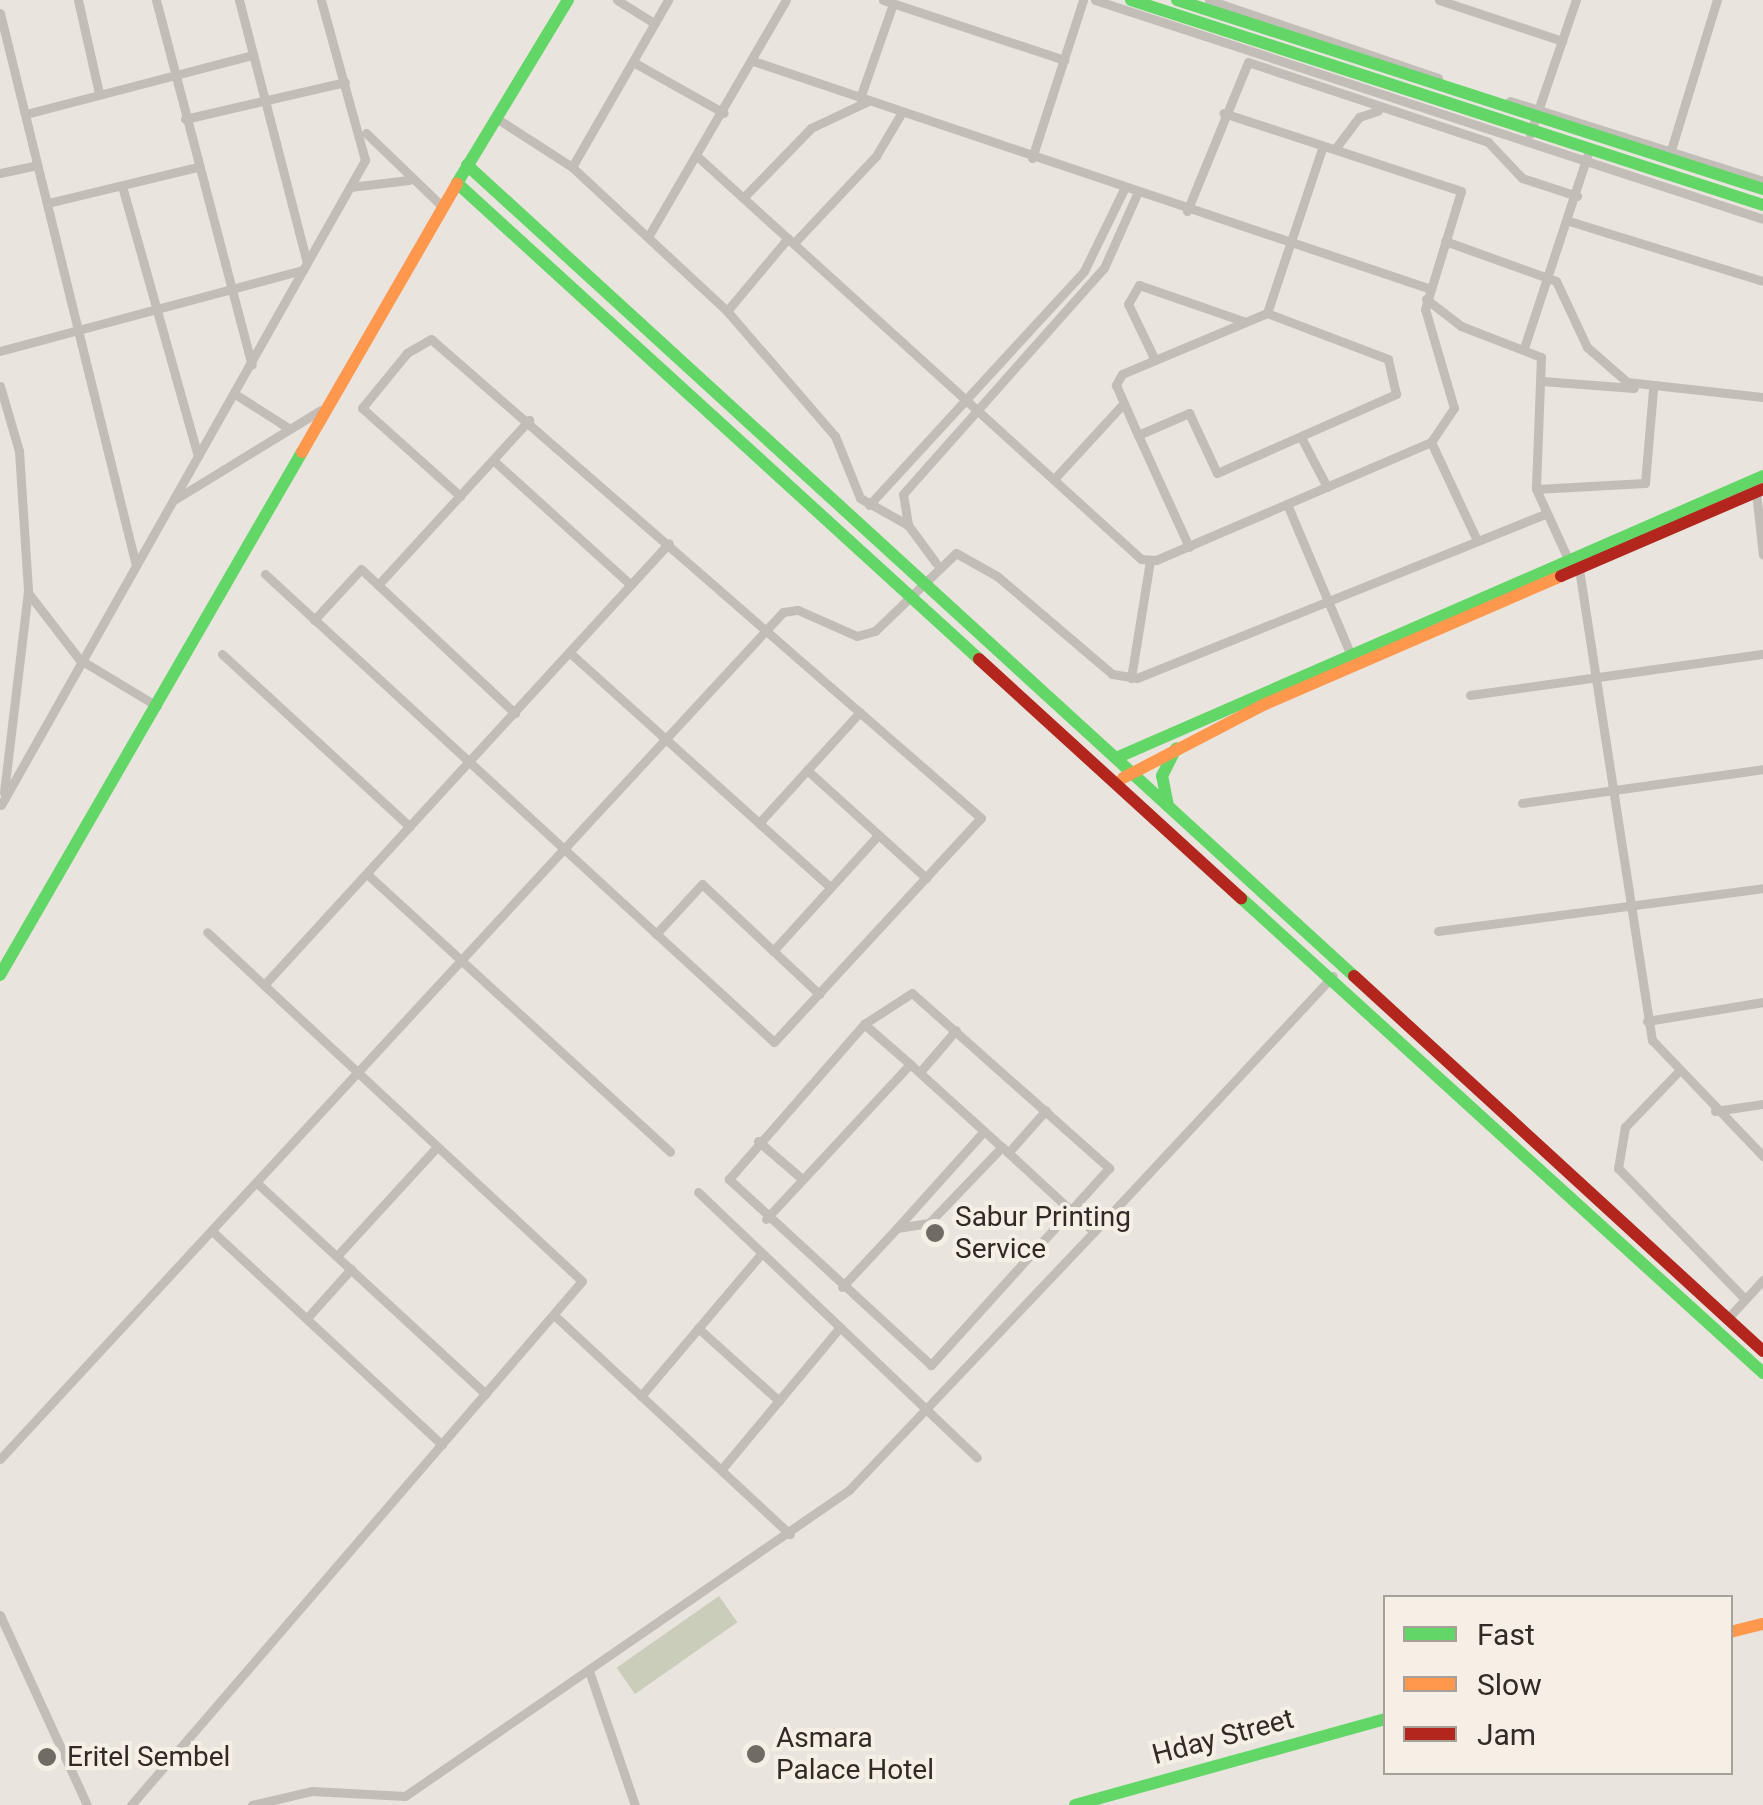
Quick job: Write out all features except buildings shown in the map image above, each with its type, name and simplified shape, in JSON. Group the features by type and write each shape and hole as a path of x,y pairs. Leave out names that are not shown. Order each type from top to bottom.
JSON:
{"main road":[{"path":"0,974 158,706 321,410 568,0"},
{"path":"1131,0 1588,156 1763,204"},
{"path":"1177,0 1763,188"},
{"path":"468,165 1763,1351"},
{"path":"457,183 1763,1373"},
{"path":"1116,758 1573,564 1763,476"},
{"path":"1573,564 1760,490"},
{"path":"1116,782 1352,659"},
{"path":"1168,807 1162,776 1176,748"},
{"path":"1733,1631 1763,1624"},
{"name":"Hday Street","path":"1075,1805 1383,1720"}],"street":[{"path":"78,0 99,93"},
{"path":"156,0 230,294 252,365"},
{"path":"239,0 305,266"},
{"path":"1,806 79,659 252,365 365,160 361,128 320,0"},
{"path":"617,0 654,23"},
{"path":"572,167 668,0"},
{"path":"648,237 698,158 786,0"},
{"path":"1032,158 1084,0"},
{"path":"1095,0 1588,156 1763,219"},
{"path":"1208,0 1245,5 1535,114 1670,150 1763,181"},
{"path":"1439,0 1562,42"},
{"path":"1530,135 1576,0"},
{"path":"1670,150 1717,0"},
{"path":"743,198 811,128 864,100 888,2 1064,60"},
{"path":"0,13 136,566"},
{"path":"26,114 252,55"},
{"path":"754,61 1427,293 1468,329 1525,345 1541,357 1536,489 1543,515 1573,564 1646,1021 1676,1074 1763,1156"},
{"path":"632,62 724,113"},
{"path":"1187,211 1224,112 1248,62 1381,110 1488,142 1522,178 1577,196"},
{"path":"185,119 344,82"},
{"path":"1335,149 1359,117 1381,110"},
{"path":"727,311 791,240 876,156 902,112"},
{"path":"1150,561 1430,442 1448,427 1455,396 1427,293 1460,191 1224,112"},
{"path":"496,118 572,167 727,311 835,436 869,505 908,525"},
{"path":"361,128 409,180 444,206"},
{"path":"1525,345 1569,221 1594,134"},
{"path":"1267,313 1323,146"},
{"path":"698,158 1150,561"},
{"path":"0,173 37,165"},
{"path":"48,202 197,166"},
{"path":"350,187 409,180"},
{"path":"122,186 198,457"},
{"path":"869,505 964,396 1084,271 1124,189"},
{"path":"936,563 908,525 902,494 981,412 1104,268 1137,194"},
{"path":"1569,221 1763,281"},
{"path":"1445,241 1548,277 1591,352 1650,389"},
{"path":"0,351 81,335 230,294 305,266"},
{"path":"1155,360 1128,304 1139,285 1244,321"},
{"path":"1138,435 1189,413 1217,473 1302,439 1399,388 1381,350 1267,313 1118,379 1124,402 1138,435 1189,547"},
{"path":"265,574 774,1042 980,818 440,339 406,353 362,408 460,496"},
{"path":"1542,381 1763,397"},
{"path":"0,386 2,404 19,450 28,591 1,806"},
{"path":"1536,489 1645,483 1650,389"},
{"path":"235,394 290,429"},
{"path":"1054,479 1124,402"},
{"path":"173,501 321,410"},
{"path":"378,585 529,420"},
{"path":"1302,439 1328,487"},
{"path":"1430,442 1477,540"},
{"path":"493,460 631,585"},
{"path":"1760,490 1763,554"},
{"path":"1287,504 1352,659"},
{"path":"0,1460 768,629 798,610 858,636 874,632 936,563 956,553 997,576 1112,674 1131,678 1325,598 1543,515"},
{"path":"264,985 669,543"},
{"path":"1131,678 1150,561"},
{"path":"314,620 361,570 515,713"},
{"path":"28,591 79,659 158,706"},
{"path":"569,652 830,887"},
{"path":"222,654 410,828"},
{"path":"1470,694 1763,654"},
{"path":"759,823 860,712"},
{"path":"807,770 926,878"},
{"path":"1522,803 1763,770"},
{"path":"772,951 878,835"},
{"path":"367,874 670,1152"},
{"path":"656,934 702,884 818,994"},
{"path":"1438,931 1763,888"},
{"path":"131,1805 582,1281 207,932"},
{"path":"252,1805 325,1790 396,1800 790,1534 928,1412 1342,967"},
{"path":"912,993 1109,1168 1074,1214 934,1364 766,1219 729,1179 758,1140 864,1024 912,993"},
{"path":"1646,1021 1763,1002"},
{"path":"864,1024 1094,1232"},
{"path":"920,1072 956,1030"},
{"path":"766,1219 910,1064"},
{"path":"1676,1074 1625,1127 1618,1168 1745,1299"},
{"path":"1715,1111 1763,1104"},
{"path":"897,1228 929,1223 1046,1110"},
{"path":"842,1287 984,1131"},
{"path":"758,1140 802,1179"},
{"path":"336,1256 437,1146"},
{"path":"257,1183 486,1394"},
{"path":"698,1192 977,1458"},
{"path":"212,1231 442,1445"},
{"path":"641,1396 762,1253"},
{"path":"307,1318 350,1269"},
{"path":"1728,1318 1763,1280"},
{"path":"554,1315 790,1534"},
{"path":"721,1470 840,1327"},
{"path":"698,1328 779,1401"},
{"path":"0,1615 87,1805"},
{"path":"589,1671 636,1805"}],"green space":[{"path":"719,1596 737,1622 635,1694 617,1668"}],"traffic: fast":[{"path":"568,0 457,183 979,659"},
{"path":"1131,0 1763,205"},
{"path":"1177,0 1763,189"},
{"path":"467,165 1354,976"},
{"path":"0,975 302,452"},
{"path":"1116,758 1763,476"},
{"path":"1168,806 1162,776 1176,748"},
{"path":"1241,898 1763,1373"},
{"path":"1075,1805 1383,1720"}],"traffic: slow":[{"path":"302,452 457,183"},
{"path":"1123,778 1263,705 1561,576"},
{"path":"1733,1631 1763,1624"}],"traffic: jam":[{"path":"1561,576 1763,489"},
{"path":"979,659 1241,898"},
{"path":"1354,976 1763,1351"}],"place":[{"name":"Sabur Printing Service","path":"935,1233"},
{"name":"Asmara Palace Hotel","path":"756,1754"},
{"name":"Eritel Sembel","path":"47,1757"}]}
